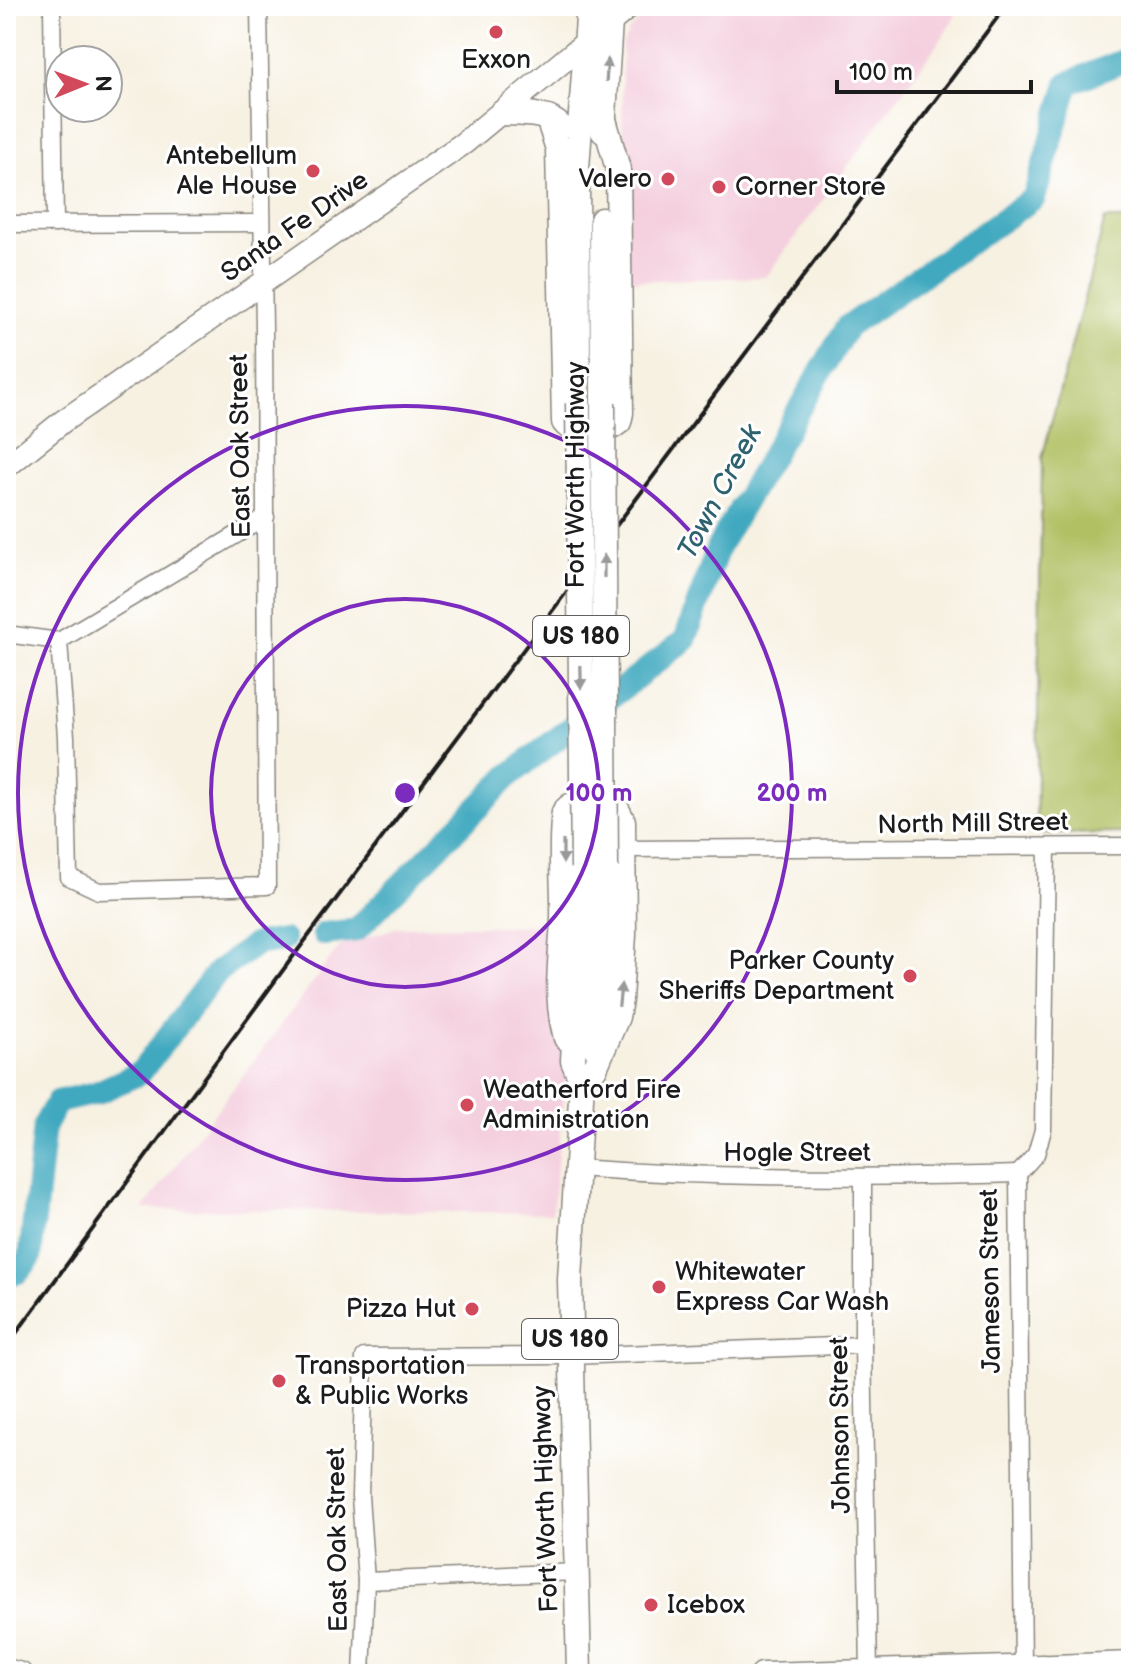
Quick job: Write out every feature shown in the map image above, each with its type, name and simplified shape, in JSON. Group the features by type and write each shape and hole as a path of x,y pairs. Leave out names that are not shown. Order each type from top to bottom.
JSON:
{"main road":[{"name":"Fort Worth Highway","path":"589,6 577,168 578,403 594,868"},
{"name":"Fort Worth Highway","path":"579,1674 570,1356 571,1242 594,868 603,402 603,116 610,15"},
{"path":"502,113 534,114 556,121 563,130 577,168"},
{"path":"548,118 558,149 564,422 577,431 605,431 619,422 621,413 618,169 603,116"},
{"path":"579,801 607,802 615,805 623,821 620,1000 617,1017 583,1070 560,1016 557,983 563,920 563,823 564,812 570,804 579,801"}],"street":[{"path":"52,6 55,224"},
{"name":"East Oak Street","path":"59,641 66,737 69,877 99,891 267,886 259,6"},
{"name":"Santa Fe Drive","path":"6,467 62,422 464,143 586,44 610,15 630,6"},
{"path":"6,224 261,223"},
{"path":"6,634 59,641 266,517"},
{"name":"North Mill Street","path":"624,849 1131,846"},
{"name":"Jameson Street","path":"1023,1670 1018,1174 1036,1154 1043,1130 1047,847"},
{"name":"Hogle Street","path":"576,1168 679,1176 863,1178 1018,1174"},
{"name":"Johnson Street","path":"863,1178 869,1671"},
{"path":"570,1356 863,1345"},
{"name":"East Oak Street","path":"362,1674 366,1581 360,1496 364,1357 570,1356"},
{"path":"366,1581 576,1572"},
{"path":"762,1674 1023,1670 1131,1663"},
{"path":"6,1670 21,1674"}],"shaded area":[{"path":"656,6 961,6 942,38 766,277 623,281 622,45 630,29"},
{"path":"556,925 568,1059 552,1213 143,1209 340,946 399,927"}],"green space":[{"path":"1105,219 1131,219 1131,833 1036,834 1042,458"}],"waterway":[{"name":"Town Creek","path":"324,934 356,930 510,775 685,640 719,545 847,327 1034,198 1068,83 1131,58"},
{"name":"Town Creek","path":"6,1276 18,1272 30,1258 44,1126 57,1102 96,1093 140,1073 218,971 256,944 283,940"}],"railway":[{"path":"6,1347 289,962 1006,6"}],"place":[{"name":"Exxon","path":"496,32"},
{"name":"Antebellum Ale House","path":"313,171"},
{"name":"Valero","path":"668,179"},
{"name":"Corner Store","path":"719,187"},
{"name":"Parker County Sheriffs Department","path":"910,976"},
{"name":"Weatherford Fire Administration","path":"467,1105"},
{"name":"Whitewater Express Car Wash","path":"659,1287"},
{"name":"Pizza Hut","path":"472,1309"},
{"name":"Transportation & Public Works","path":"279,1381"},
{"name":"Icebox","path":"651,1605"}]}
